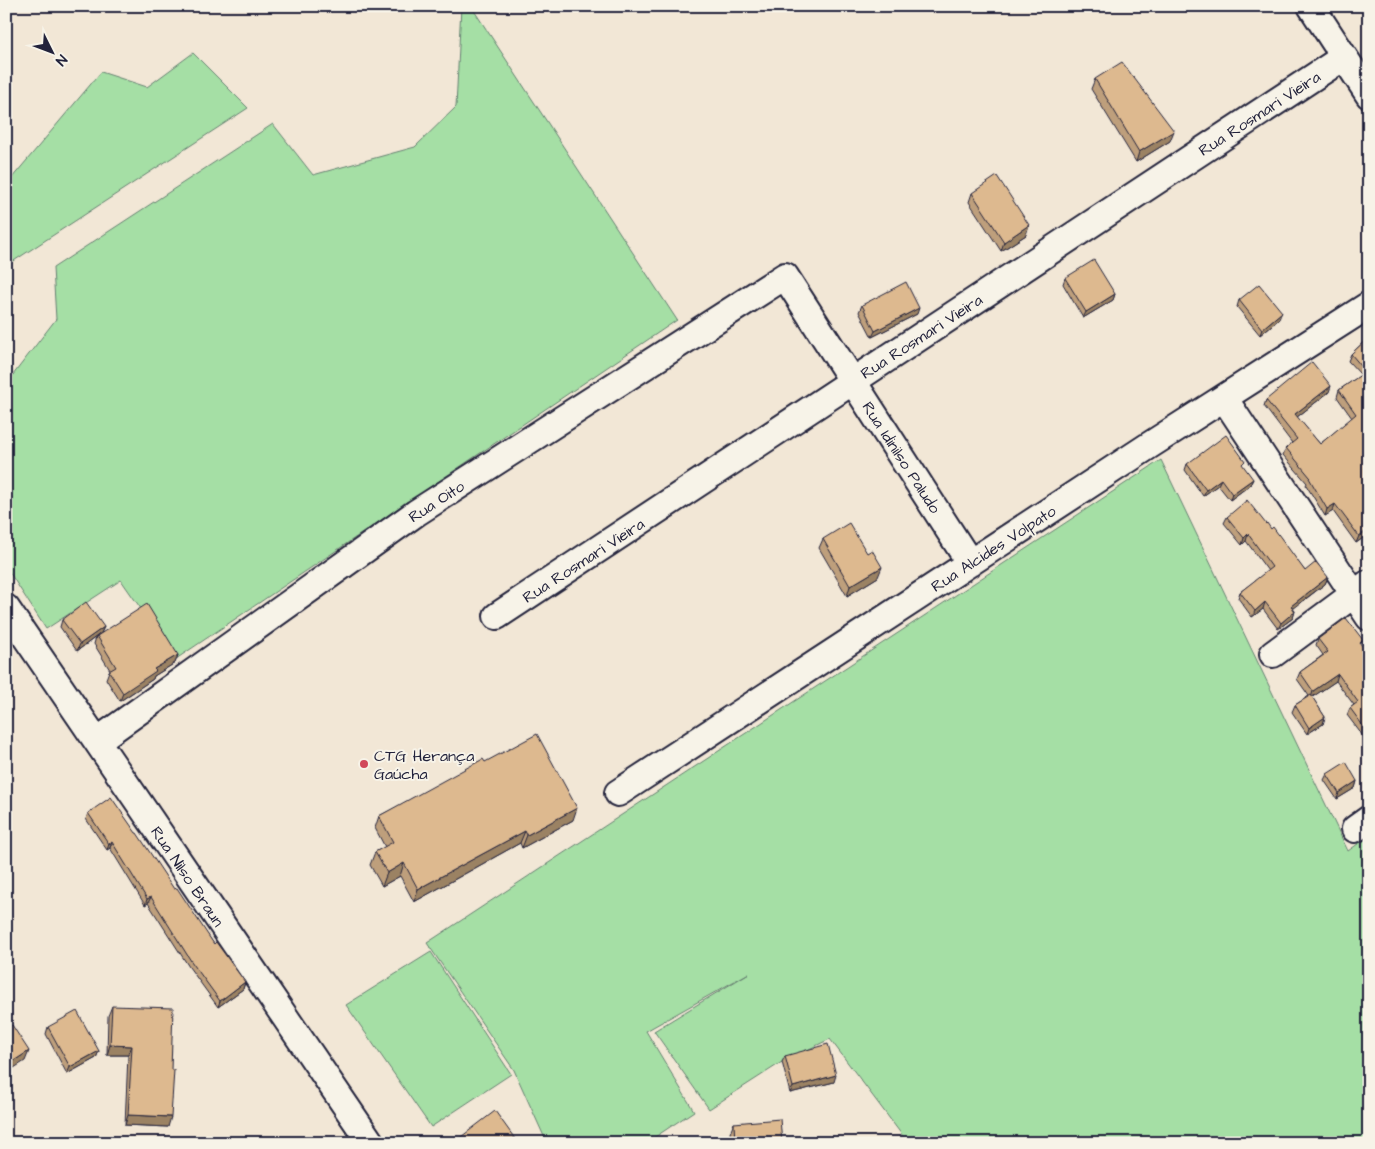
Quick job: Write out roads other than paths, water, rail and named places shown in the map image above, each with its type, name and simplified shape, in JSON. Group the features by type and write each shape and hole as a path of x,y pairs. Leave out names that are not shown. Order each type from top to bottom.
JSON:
{"street":[{"path":"1311,6 1369,95"},
{"name":"Rua Rosmari Vieira","path":"497,616 1344,57"},
{"name":"Rua Idinilso Paludo","path":"785,276 970,563"},
{"name":"Rua Oito","path":"96,741 416,513 785,276"},
{"name":"Rua Alcides Volpato","path":"618,794 970,563 1369,305"},
{"path":"1224,398 1361,589 1369,617"},
{"path":"1273,654 1361,589"},
{"name":"Rua Nilso Braun","path":"6,608 371,1143"}],"place":[{"name":"CTG Herança Gaúcha","path":"364,764"}]}
